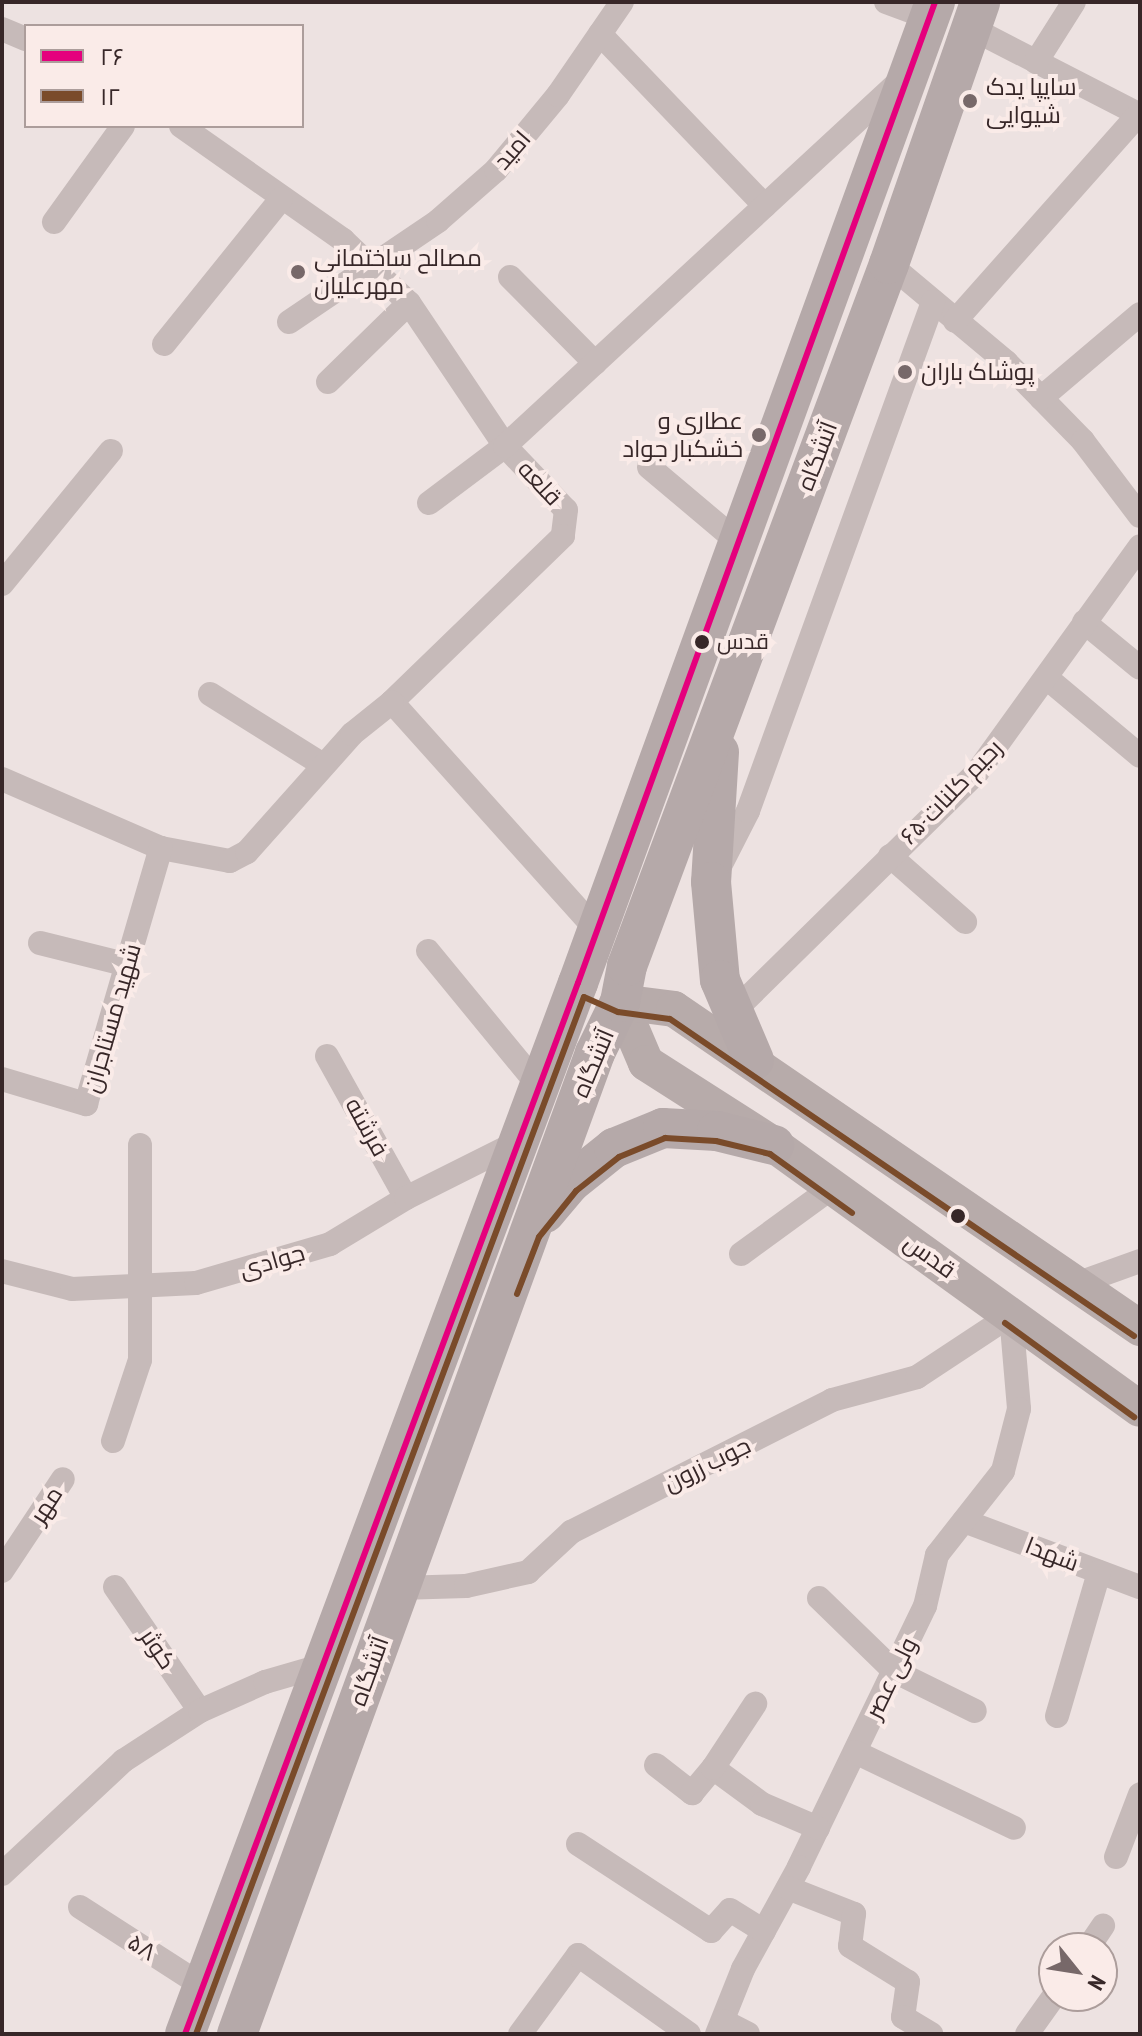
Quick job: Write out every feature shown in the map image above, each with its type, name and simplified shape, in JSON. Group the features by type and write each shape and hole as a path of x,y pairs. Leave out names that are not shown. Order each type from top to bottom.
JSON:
{"main road":[{"name":"آتشگاه","path":"185,2034 578,983 932,10"},
{"name":"آتشگاه","path":"237,2034 595,1053 620,1002 627,966 889,264 975,15"},
{"path":"721,710 711,882 720,980 754,1060"},
{"path":"578,983 620,1002 674,1009 930,1180 1140,1328"},
{"name":"قدس","path":"620,1002 646,1063 774,1145 1140,1409"},
{"path":"530,1232 569,1184 614,1148 663,1128 717,1131 774,1145"},
{"path":"895,1231 888,1215 895,1196 910,1183 930,1180"}],"street":[{"name":"امید","path":"289,322 368,264 438,221 496,170 622,2"},
{"path":"886,2 932,10"},
{"path":"1036,62 1074,2"},
{"path":"955,321 1139,115 1036,62 975,15"},
{"path":"2,29 24,38"},
{"path":"600,34 765,206"},
{"path":"429,503 505,446 909,73"},
{"path":"54,222 122,128"},
{"name":"قلعه","path":"184,128 343,240 409,303 505,446 566,510 568,525 563,536 392,702"},
{"path":"164,344 281,199"},
{"path":"889,264 1041,398 1083,441 1140,516"},
{"path":"510,277 595,363"},
{"path":"711,882 748,811 933,302"},
{"path":"328,382 409,303"},
{"path":"1041,398 1140,314"},
{"path":"2,584 111,451"},
{"path":"649,467 738,542"},
{"name":"۶۵-رحیم کلنات","path":"732,1013 978,771 1048,679 1084,622 1140,546"},
{"path":"1084,622 1140,668"},
{"path":"1048,679 1140,756"},
{"path":"210,694 323,765"},
{"path":"2,779 161,848 230,861 247,852 323,765 392,702 523,854 596,929"},
{"name":"شهید مستاجران","path":"2,1079 86,1104 161,848"},
{"path":"890,856 965,922"},
{"path":"40,943 128,965"},
{"path":"428,951 539,1086"},
{"name":"فرشته","path":"327,1056 406,1198"},
{"name":"جوادی","path":"2,1271 72,1289 196,1283 330,1244 406,1198 518,1142"},
{"path":"113,1441 140,1360 143,1285 140,1145"},
{"path":"741,1254 833,1187"},
{"path":"1076,1284 1140,1261"},
{"name":"ولی عصر","path":"720,2027 764,1931 818,1828 925,1606 937,1555 1003,1471 1019,1409 1011,1315"},
{"name":"جوب زرون","path":"399,1588 466,1586 528,1572 571,1532 832,1400 917,1377 1011,1315"},
{"name":"مهر","path":"2,1571 63,1479"},
{"name":"شهدا","path":"964,1521 1140,1587"},
{"path":"1057,1716 1099,1572"},
{"name":"کوثر","path":"115,1587 200,1711"},
{"path":"819,1598 894,1671 975,1711"},
{"path":"2,1874 123,1761 200,1711 265,1682 324,1665"},
{"path":"656,1765 692,1793 713,1768 755,1704"},
{"path":"855,1752 1014,1828"},
{"path":"713,1768 762,1804 818,1828"},
{"path":"1116,1857 1140,1794"},
{"path":"578,1844 711,1931 730,1910 764,1931"},
{"path":"788,1888 854,1914 850,1946 908,1982 903,2017 931,2034"},
{"name":"۵۸","path":"80,1907 204,1987"},
{"path":"1099,1932 1103,1926"},
{"path":"520,2034 578,1955 689,2034"},
{"path":"1027,2034 1043,2012"},
{"path":"720,2027 748,2034"}],"transit line":[{"name":"۲۶","path":"185,2034 578,983 935,2"},
{"name":"۱۲","path":"196,2034 584,997 618,1012 670,1019 1134,1336"},
{"name":"۱۲","path":"517,1294 539,1237 576,1191 619,1157 665,1138 716,1141 770,1154 852,1213"},
{"name":"۱۲","path":"1005,1323 1134,1417"}],"place":[{"name":"سایپا یدک شیوایی","path":"970,101"},
{"name":"مصالح ساختمانی مهرعلیان","path":"298,272"},
{"name":"پوشاک باران","path":"905,372"},
{"name":"عطاری و خشکبار جواد","path":"759,435"},
{"name":"قدس","path":"702,642"}]}
